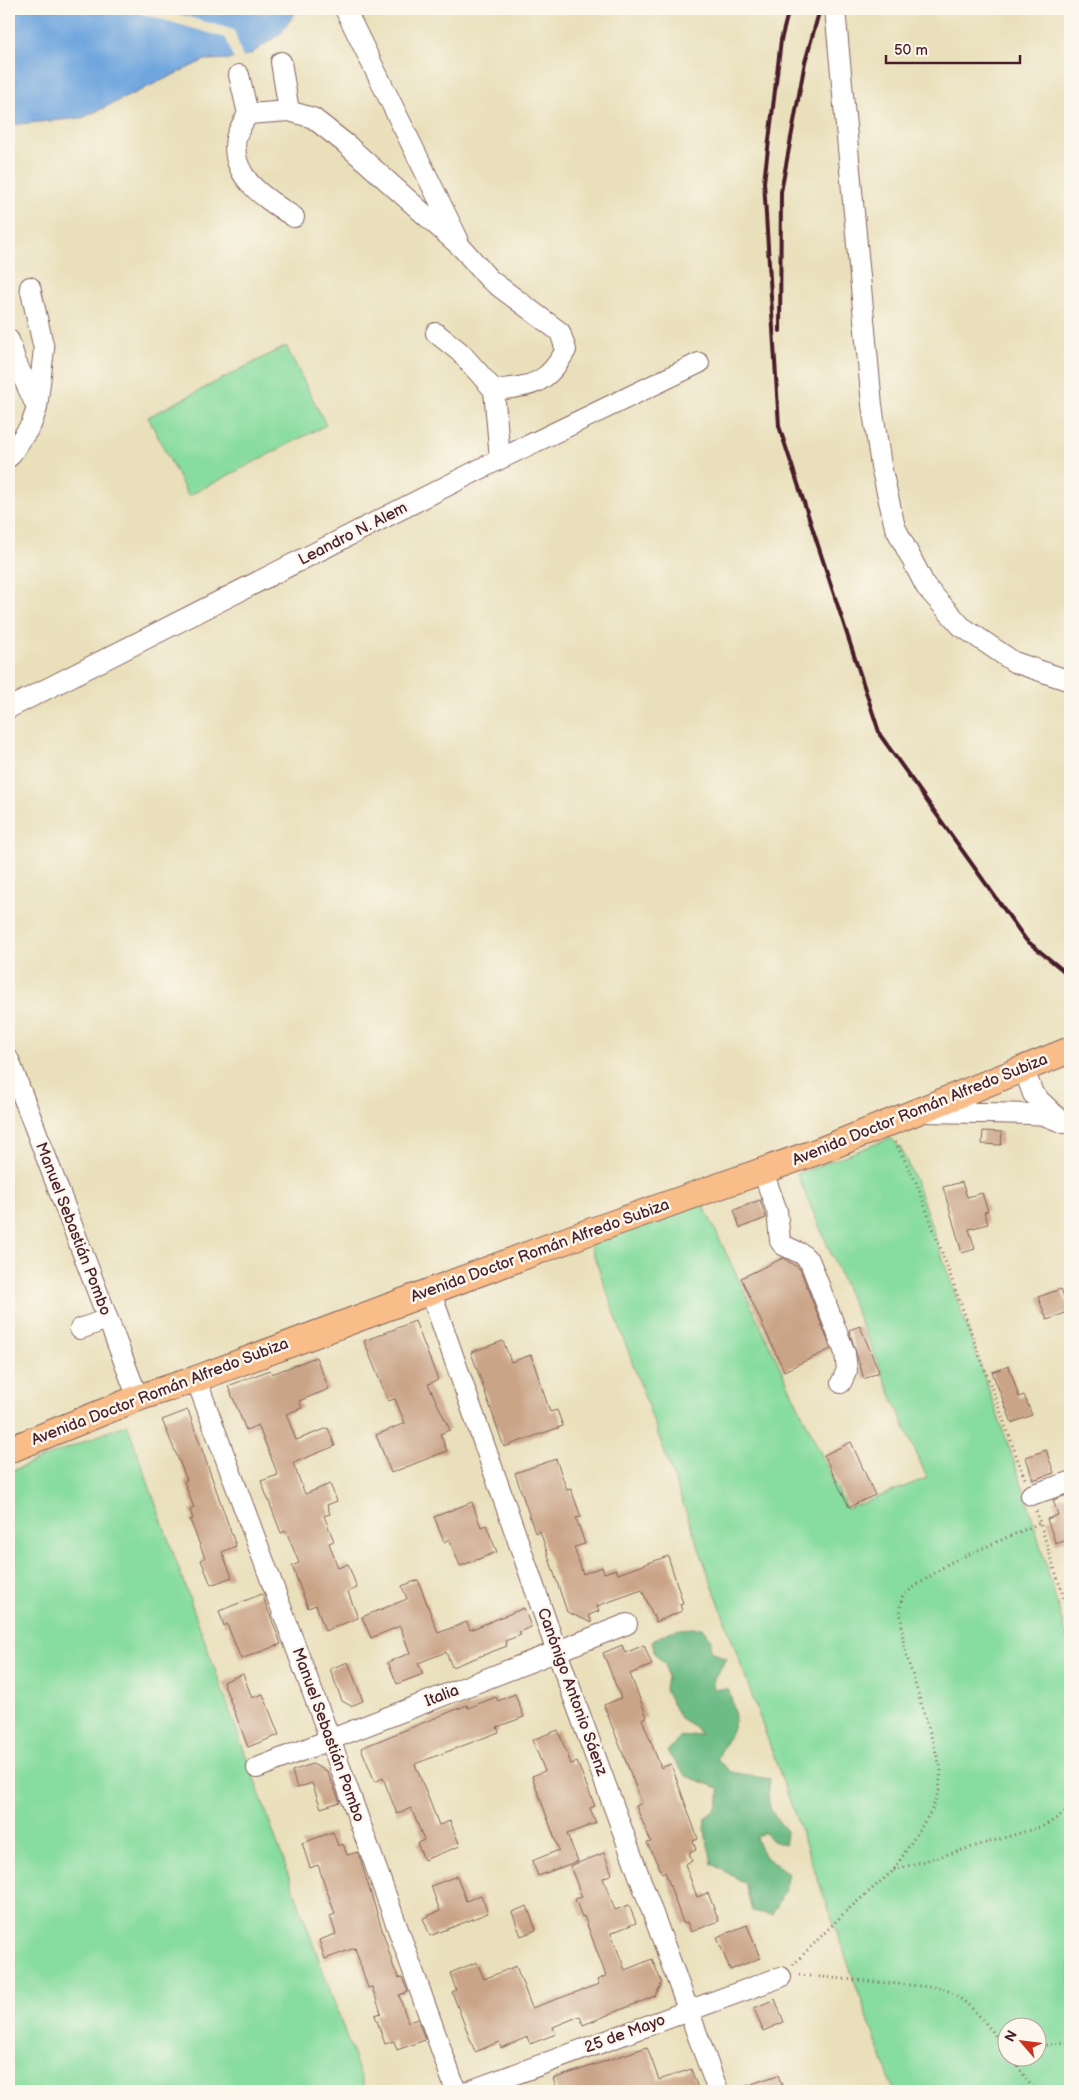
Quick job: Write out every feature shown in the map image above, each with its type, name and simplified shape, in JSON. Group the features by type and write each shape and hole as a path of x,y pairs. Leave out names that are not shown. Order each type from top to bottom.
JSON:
{"main road":[{"name":"Avenida Doctor Román Alfredo Subiza","path":"9,1450 138,1398 196,1379 430,1290 825,1149 1070,1050"}],"street":[{"path":"346,9 462,248"},
{"path":"835,9 872,405 880,466 895,527 926,588 961,626 1014,662 1070,681"},
{"path":"281,62 289,111"},
{"path":"239,75 248,114 236,136 235,152 238,168 246,179 268,200 294,218"},
{"path":"248,114 289,111 313,118 346,144 462,248 489,279 560,332 566,350 556,368 531,386 494,390"},
{"path":"9,457 31,425 37,408 44,348 30,287"},
{"path":"436,333 460,352 494,390 500,459"},
{"path":"9,340 16,362 37,408"},
{"name":"Leandro N. Alem","path":"9,708 500,459 700,363"},
{"name":"Manuel Sebastián Pombo","path":"9,1060 138,1398"},
{"path":"1024,1069 1033,1094 1067,1126"},
{"path":"917,1112 1031,1114 1044,1116 1067,1126"},
{"path":"763,1172 777,1212 780,1241 783,1245 802,1254 810,1262 842,1345 847,1370 841,1383"},
{"name":"Canónigo Antonio Sáenz","path":"430,1290 556,1652 718,2091"},
{"path":"80,1329 107,1319"},
{"name":"Manuel Sebastián Pombo","path":"196,1379 330,1739 456,2091"},
{"path":"1031,1495 1070,1482"},
{"name":"Italia","path":"257,1768 627,1624"},
{"name":"25 de Mayo","path":"470,2091 780,1977"}],"path":[{"path":"886,1124 891,1138 900,1148 916,1182 1031,1495 1070,1617"},
{"path":"780,1977 844,1914 893,1871 932,1810 939,1790 940,1769 904,1647 900,1607 903,1595 949,1563 1040,1523"},
{"path":"893,1871 1044,1826 1070,1810"},
{"path":"780,1977 798,1975 942,1988 956,1994 969,2004 996,2038"},
{"path":"1046,2045 1070,2041"},
{"path":"1019,2068 1035,2091"}],"green space":[{"path":"286,346 326,425 188,496 148,417"},
{"path":"891,1138 900,1147 916,1182 1026,1496 1070,1649 1070,2091 894,2091 589,1242 703,1204 847,1509 927,1478 797,1174"},
{"path":"127,1424 366,2091 9,2091 9,1472"},
{"path":"702,1628 711,1638 710,1651 727,1659 714,1678 713,1689 728,1689 735,1712 733,1727 717,1760 731,1772 770,1779 768,1796 770,1808 787,1831 784,1845 771,1840 764,1832 756,1838 764,1856 788,1873 784,1892 772,1915 752,1911 745,1883 712,1864 706,1835 705,1818 717,1805 719,1788 686,1776 667,1752 680,1737 701,1734 695,1727 680,1718 665,1690 666,1666 655,1654 652,1642 664,1634 676,1630"}],"water":[{"path":"9,9 298,9 281,33 251,54 233,59 205,60 82,118 9,125"}],"pier":[{"path":"126,9 161,9 234,30 243,59 234,61 226,38"}],"building":[{"path":"983,1131 1002,1132 1001,1145 982,1144"},
{"path":"962,1182 967,1197 982,1193 988,1211 984,1212 988,1224 969,1229 975,1249 962,1253 943,1187"},
{"path":"760,1200 766,1218 740,1228 734,1210"},
{"path":"783,1258 800,1269 831,1349 784,1371 741,1278"},
{"path":"1061,1289 1070,1311 1047,1320 1038,1297"},
{"path":"415,1321 438,1380 428,1384 450,1430 440,1434 447,1451 391,1473 376,1435 405,1423 395,1399 388,1401 364,1341"},
{"path":"860,1326 879,1372 864,1379 849,1330"},
{"path":"503,1341 511,1362 531,1355 550,1412 557,1410 563,1426 504,1447 471,1352"},
{"path":"316,1357 329,1389 299,1401 302,1408 286,1414 296,1440 328,1428 335,1446 293,1463 305,1494 330,1484 337,1501 327,1505 330,1514 324,1516 334,1541 329,1543 338,1568 348,1564 357,1588 348,1592 358,1618 325,1631 316,1605 308,1608 292,1566 299,1563 286,1531 281,1533 261,1481 278,1475 258,1425 246,1430 228,1386 270,1370 272,1374"},
{"path":"1009,1366 1019,1397 1024,1395 1032,1415 1012,1423 992,1372"},
{"path":"188,1410 236,1546 222,1552 232,1577 211,1585 201,1560 205,1558 190,1520 193,1519 190,1510 194,1508 184,1481 187,1480 162,1420"},
{"path":"851,1442 875,1495 849,1507 824,1455"},
{"path":"1046,1450 1054,1473 1033,1480 1026,1457"},
{"path":"556,1459 567,1490 571,1489 581,1517 576,1518 585,1544 574,1547 583,1574 602,1567 604,1573 616,1569 618,1574 668,1556 683,1603 680,1604 682,1611 656,1622 642,1590 597,1606 599,1611 589,1615 592,1623 567,1612 540,1531 535,1533 515,1473"},
{"path":"1067,1495 1070,1503 1070,1544 1068,1544 1067,1540 1056,1544 1047,1519 1058,1515 1053,1500"},
{"path":"472,1502 481,1527 486,1525 497,1552 460,1566 449,1539 444,1542 434,1517"},
{"path":"418,1580 438,1633 467,1622 470,1630 524,1608 531,1627 519,1632 521,1635 505,1641 507,1646 452,1667 446,1652 418,1663 423,1674 397,1684 388,1662 410,1653 400,1626 371,1638 362,1617 407,1599 402,1586"},
{"path":"262,1594 281,1644 241,1659 227,1624 224,1626 219,1611"},
{"path":"622,1645 625,1653 644,1645 652,1665 630,1674 647,1717 642,1719 661,1768 671,1764 698,1839 693,1841 696,1850 689,1853 692,1861 685,1864 697,1897 708,1893 719,1921 691,1932 687,1922 683,1923 665,1872 662,1873 647,1843 651,1842 636,1806 642,1803 604,1705 621,1698 603,1653"},
{"path":"348,1662 363,1701 351,1706 342,1701 330,1669"},
{"path":"243,1674 252,1698 263,1694 279,1735 248,1747 223,1682"},
{"path":"515,1694 524,1717 497,1727 499,1732 415,1764 439,1825 450,1821 460,1846 424,1860 417,1843 424,1840 411,1808 397,1814 383,1778 375,1782 361,1748 467,1705 468,1708 496,1697 498,1701"},
{"path":"558,1730 571,1764 577,1762 595,1806 590,1808 596,1823 567,1834 578,1861 538,1876 532,1861 559,1850 532,1776 545,1771 532,1740"},
{"path":"312,1764 327,1771 340,1802 321,1808 312,1783 297,1788 292,1771"},
{"path":"333,1832 338,1846 343,1844 347,1855 358,1852 394,1968 399,1978 402,1977 408,1992 399,1995 408,2022 418,2019 425,2040 397,2050 394,2041 385,2044 375,2015 381,2013 372,1987 368,1988 355,1948 325,1959 319,1940 336,1934 330,1916 335,1914 318,1865 310,1868 302,1843"},
{"path":"604,1853 612,1874 603,1878 615,1910 629,1905 636,1923 611,1933 625,1970 652,1959 662,1983 655,1996 583,2025 580,2016 553,2027 556,2034 530,2044 527,2037 501,2048 499,2042 475,2052 452,1992 456,1990 450,1973 477,1962 484,1979 516,1966 532,2008 599,1984 597,1980 606,1976 584,1916 582,1917 575,1899 582,1897 570,1866"},
{"path":"457,1876 466,1901 481,1895 488,1913 430,1936 423,1918 440,1911 431,1886"},
{"path":"527,1906 536,1930 521,1936 512,1912"},
{"path":"747,1925 760,1958 730,1970 717,1937"},
{"path":"775,1999 784,2022 763,2031 754,2008"},
{"path":"647,2047 659,2080 691,2069 699,2091 558,2091 553,2079"},
{"path":"778,2075 784,2091 738,2091 737,2089"}],"railway":[{"path":"789,9 781,40 764,182 779,426 880,735 1026,940 1070,976"},
{"path":"780,331 781,192 805,62 820,9"}]}
